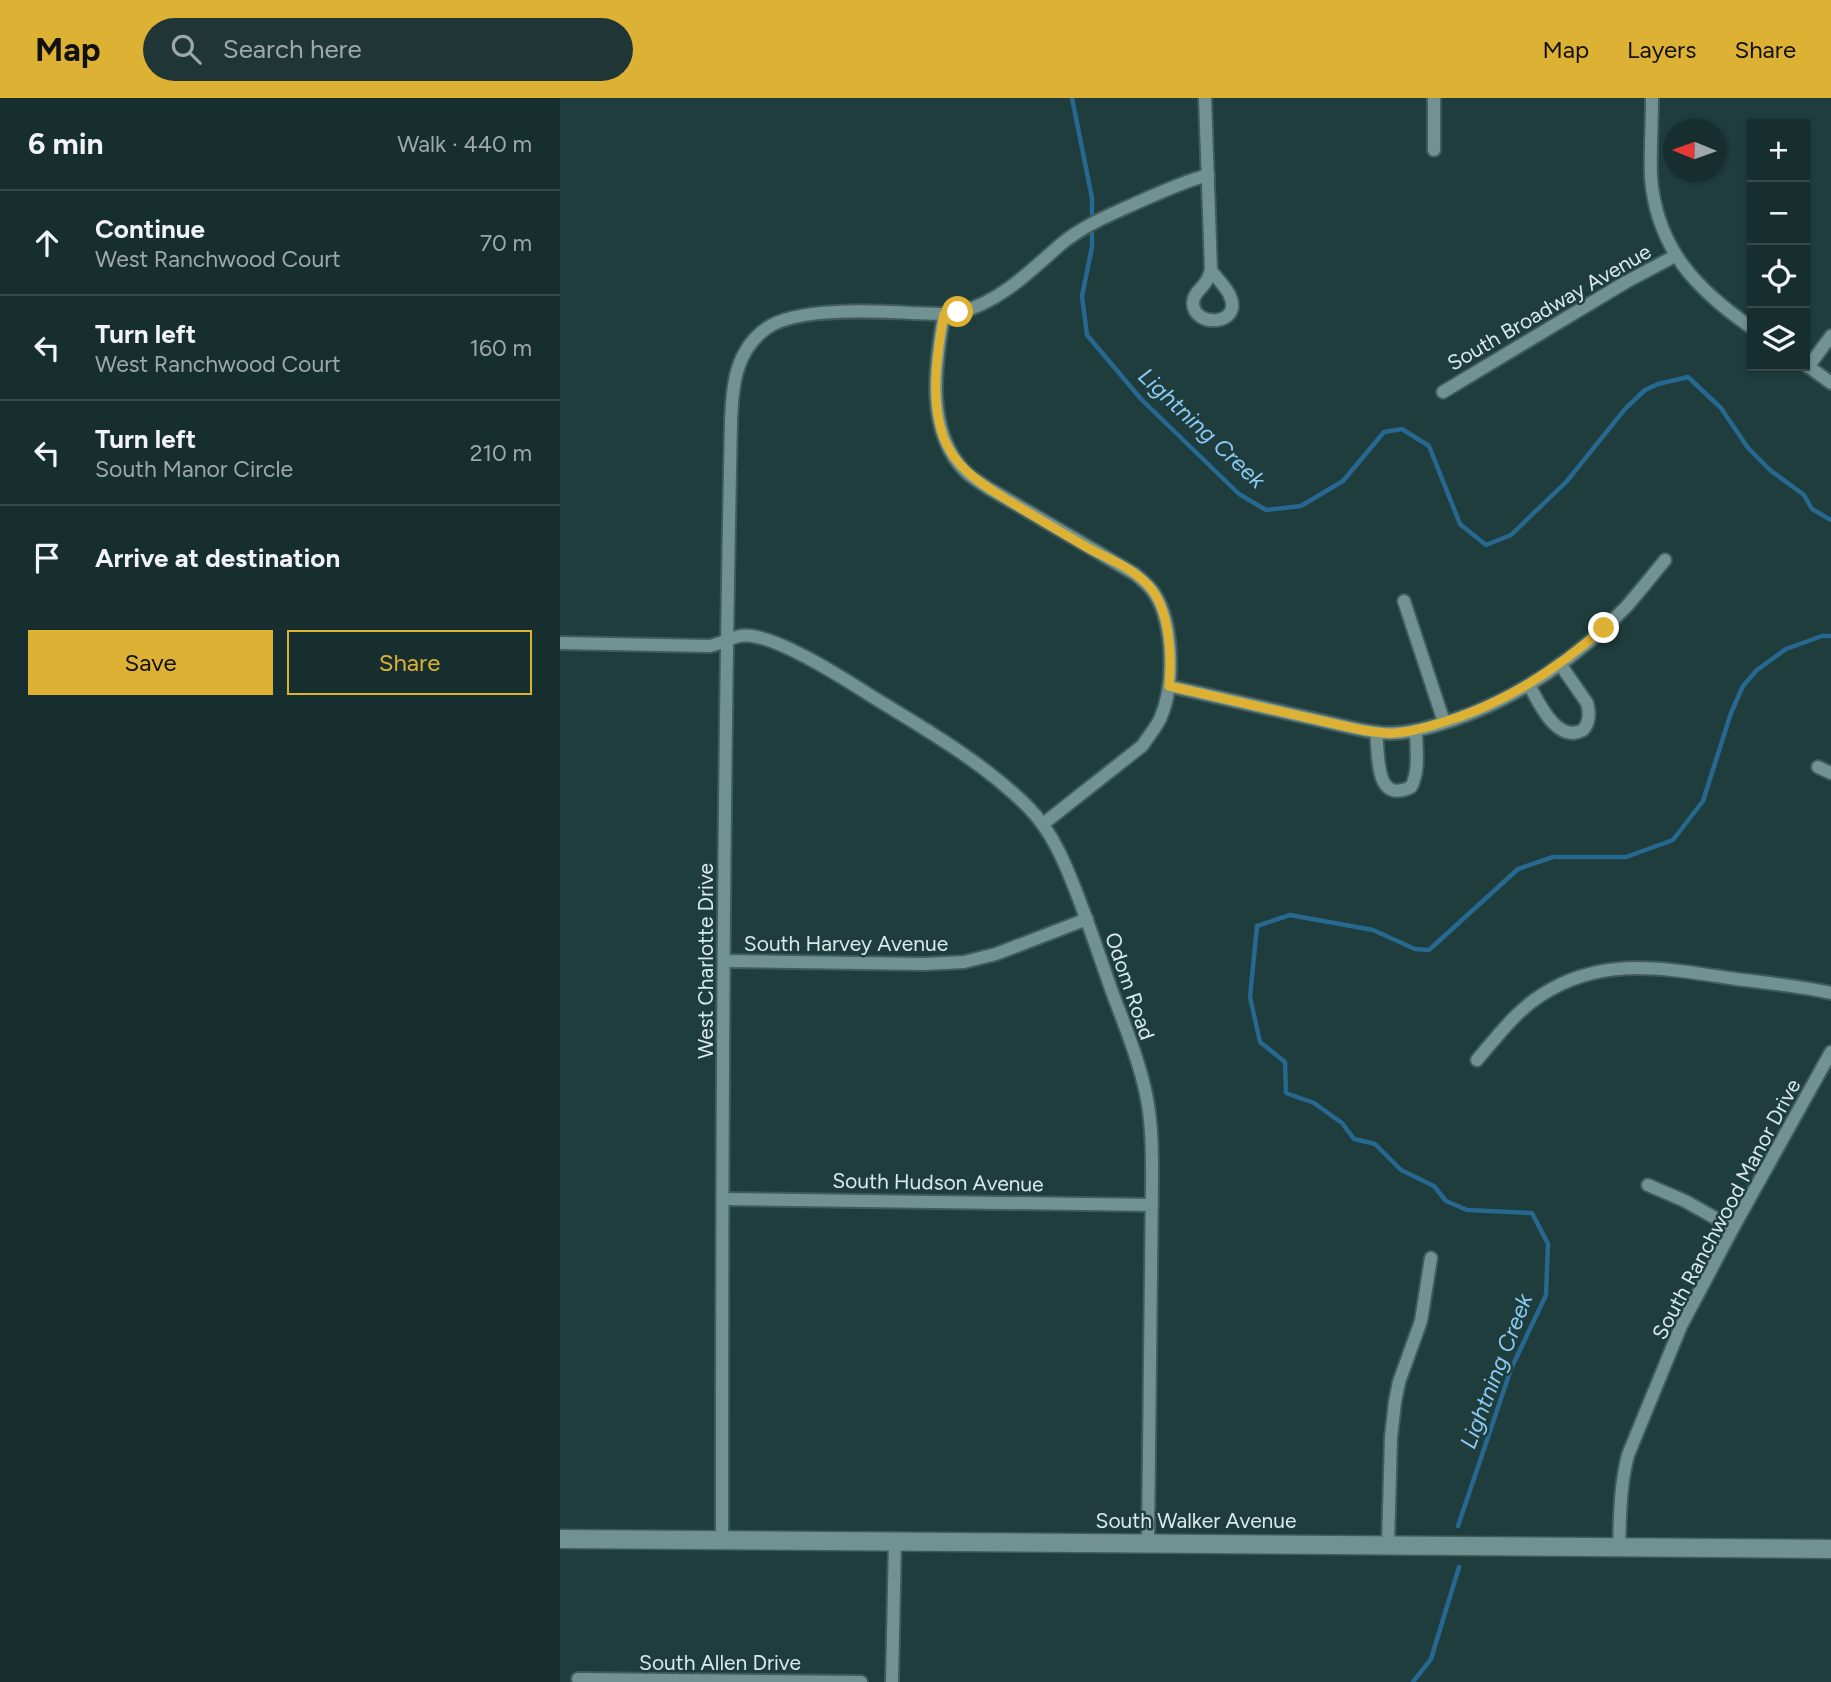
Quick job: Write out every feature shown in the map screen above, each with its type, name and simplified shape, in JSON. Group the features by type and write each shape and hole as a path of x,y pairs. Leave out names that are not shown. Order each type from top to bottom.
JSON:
{"main road":[{"name":"South Walker Avenue","path":"560,1539 1831,1549"}],"street":[{"path":"1205,98 1211,270"},
{"path":"1434,98 1434,150"},
{"path":"1652,98 1651,178 1658,216 1675,256 1698,285 1747,324"},
{"path":"1043,824 1142,746 1153,732 1165,705 1171,668 1165,619 1155,594 1147,583 1121,564 1091,550 988,488 966,472 950,451 943,435 936,393 944,314 971,309 1003,292 1060,245 1107,216 1187,180 1208,175"},
{"name":"South Broadway Avenue","path":"1443,392 1675,256"},
{"name":"West Charlotte Drive","path":"722,1540 721,1334 727,642 733,382 745,351 755,338 777,322 810,313 944,314"},
{"path":"1810,362 1831,336"},
{"path":"1810,368 1831,383"},
{"path":"1169,686 1376,733 1416,730 1471,713 1529,685 1560,664 1626,607 1665,560"},
{"path":"1404,601 1444,722"},
{"name":"Odom Road","path":"560,643 710,646 740,636 752,636 782,646 805,656 950,745 998,780 1043,824 1065,863 1087,919 1144,1087 1151,1135 1152,1205 1149,1543"},
{"path":"1529,685 1560,730 1572,734 1583,730 1588,719 1587,704 1560,664"},
{"path":"1376,733 1383,783 1397,791 1411,787 1414,781 1416,730"},
{"path":"1818,767 1831,773"},
{"name":"South Harvey Avenue","path":"724,961 924,964 964,962 996,954 1087,919"},
{"path":"1477,1060 1538,997 1556,986 1605,969 1654,968 1831,993"},
{"name":"South Ranchwood Manor Drive","path":"1619,1546 1620,1497 1628,1455 1681,1326 1831,1052"},
{"path":"1648,1185 1685,1201 1733,1228"},
{"name":"South Hudson Avenue","path":"723,1199 1152,1205"},
{"path":"1388,1545 1391,1437 1395,1402 1421,1321 1431,1258"},
{"path":"892,1682 895,1541"},
{"name":"South Allen Drive","path":"578,1679 861,1682"}],"waterway":[{"name":"Lightning Creek","path":"1072,98 1092,198 1092,247 1082,296 1087,335 1141,399 1239,494 1266,510 1301,506 1343,481 1384,432 1402,429 1429,446 1460,524 1486,545 1511,535 1567,481 1625,409 1645,390 1688,377 1721,408 1748,448 1770,470 1804,495 1812,509 1831,520"},
{"name":"Lightning Creek","path":"1458,1526 1511,1369 1546,1295 1548,1244 1532,1213 1467,1210 1446,1201 1434,1186 1401,1170 1375,1144 1354,1139 1342,1123 1314,1103 1286,1093 1285,1062 1260,1042 1250,997 1257,926 1290,915 1373,930 1415,949 1429,950 1518,869 1553,857 1626,857 1673,840 1703,801 1731,713 1743,686 1757,670 1786,649 1822,636 1831,636"},
{"name":"Lightning Creek","path":"1413,1682 1431,1659 1459,1567"}],"route":[{"path":"958,312 944,314 937,372 936,393 940,422 950,451 966,472 988,488 1091,550 1121,564 1147,583 1155,594 1165,619 1170,650 1169,686 1376,733 1395,733 1444,722 1494,703 1556,667 1604,628"}]}
